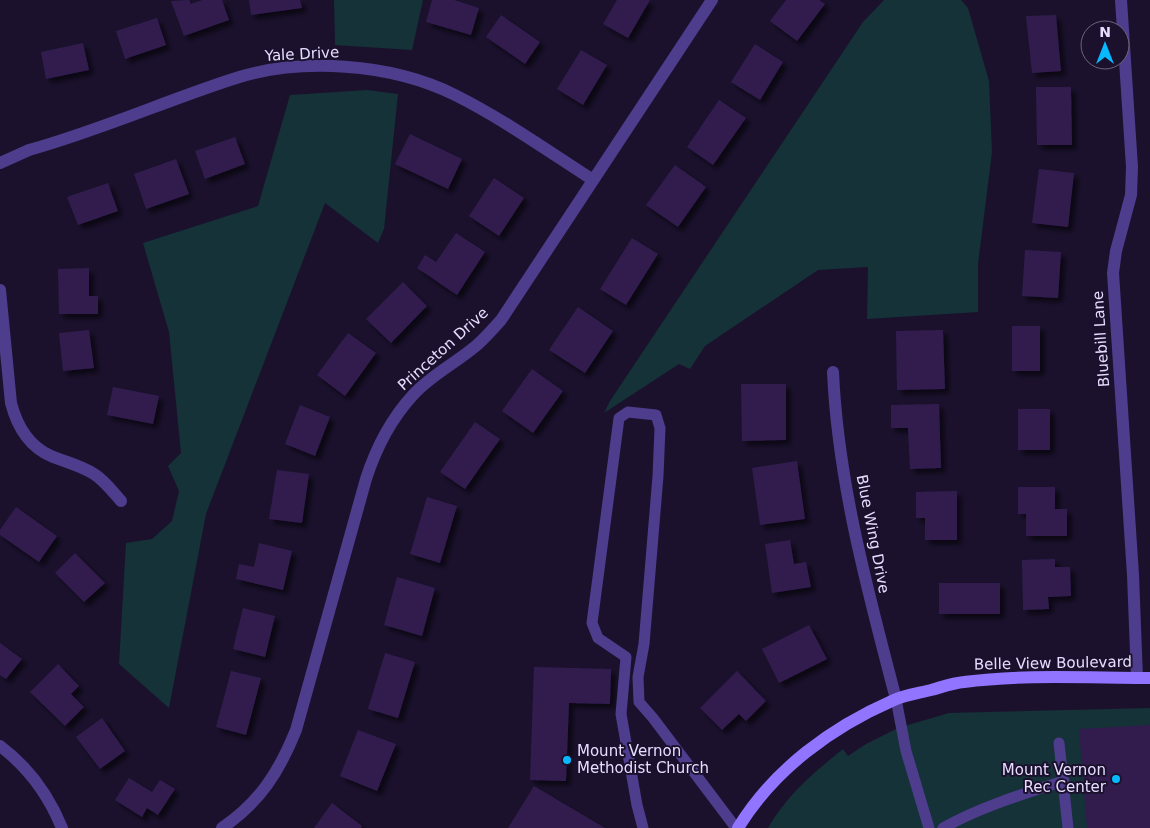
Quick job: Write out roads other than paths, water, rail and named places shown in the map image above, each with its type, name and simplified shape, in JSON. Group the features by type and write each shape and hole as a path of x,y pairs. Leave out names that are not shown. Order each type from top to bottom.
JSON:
{"main road":[{"name":"Belle View Boulevard","path":"737,828 763,794 802,755 843,726 896,699 963,682 1013,678 1144,678"}],"street":[{"name":"Princeton Drive","path":"222,828 253,803 271,781 286,756 296,730 366,479 381,440 398,413 414,394 432,378 477,345 501,320 712,0"},
{"name":"Bluebill Lane","path":"1121,0 1132,167 1130,195 1116,252 1113,273 1133,575 1144,678"},
{"name":"Yale Drive","path":"0,162 29,150 234,79 282,69 330,66 394,74 426,83 454,94 494,116 593,180"},
{"path":"0,290 11,403 20,428 35,446 50,456 80,466 95,474 121,501"},
{"name":"Blue Wing Drive","path":"833,372 842,458 860,563 896,699"},
{"path":"0,746 33,777 57,814 62,828"}],"lane":[{"path":"643,828 637,805 621,714 626,657 598,638 592,623 619,418 628,412 656,416 660,428 658,476 644,644 638,677 639,702 737,828"},
{"path":"896,699 906,751 929,828"},
{"path":"1060,743 1068,828"},
{"path":"943,828 958,819 1009,799 1064,782"}],"place":[{"name":"Mount Vernon Methodist Church","path":"567,760"},
{"name":"Mount Vernon Rec Center","path":"1116,779"}]}
